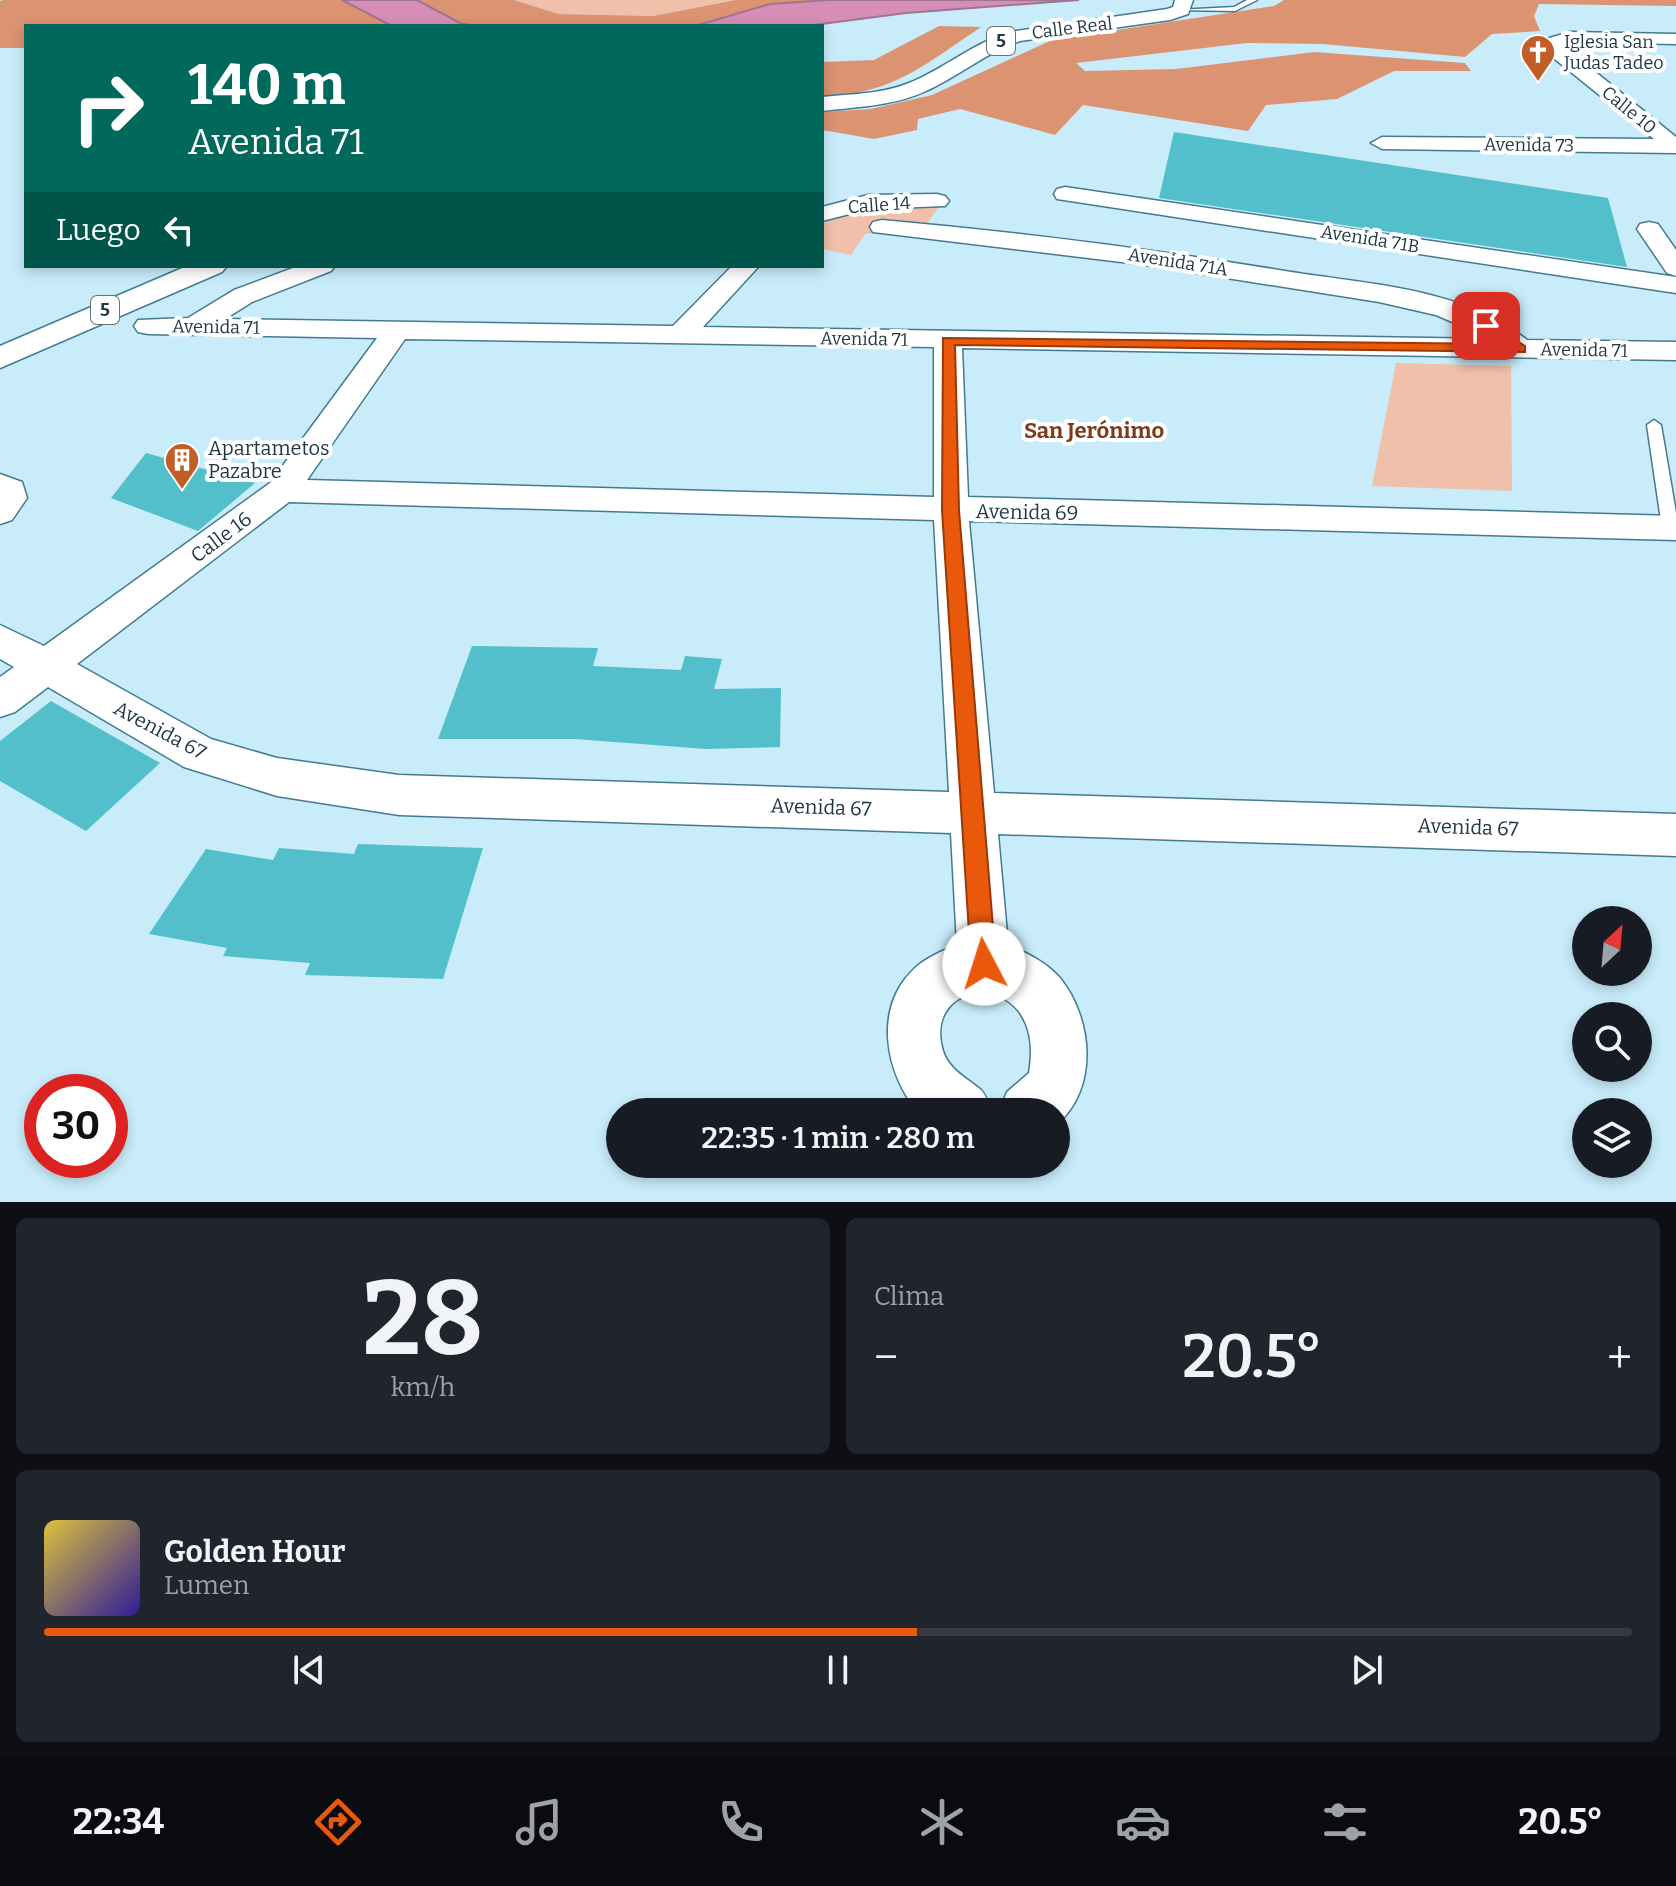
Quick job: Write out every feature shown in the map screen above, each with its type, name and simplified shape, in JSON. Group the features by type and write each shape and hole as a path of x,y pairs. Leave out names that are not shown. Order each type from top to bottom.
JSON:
{"main road":[{"name":"Calle Real","path":"824,104 885,97 918,87 992,44 1017,36 1140,20 1182,5"},
{"name":"5","path":"0,358 207,268"}],"street":[{"name":"Calle 10","path":"1676,39 1570,37 1555,40 1552,46 1676,147"},
{"name":"Avenida 73","path":"1382,143 1676,147"},
{"name":"Avenida 71B","path":"1065,194 1676,285"},
{"name":"Calle 14","path":"824,213 868,202 937,201"},
{"name":"Avenida 71A","path":"882,227 1046,242 1182,261 1417,303 1470,318 1501,333 1520,349"},
{"path":"1649,229 1676,268"},
{"path":"193,327 243,296 317,268"},
{"path":"678,337 744,268"},
{"name":"Avenida 71","path":"148,326 1676,351"},
{"name":"Calle 16","path":"0,700 282,491 397,330"},
{"path":"948,341 951,510 984,964"},
{"path":"0,485 10,490 10,498 0,512"},
{"name":"Avenida 69","path":"282,491 1673,527"},
{"name":"Avenida 67","path":"0,640 199,754 277,777 399,795 1676,835"},
{"path":"943,1098 927,1081 915,1050 914,1024 925,993 952,970 984,964 1027,980 1051,1009 1062,1046 1054,1087 1042,1098"}],"lane":[{"path":"1182,5 1235,9 1253,0"},
{"path":"1654,425 1673,527"}],"shaded area":[{"path":"342,0 388,24 24,24 24,48 0,48 0,1"},
{"path":"342,0 417,0 465,24 388,24"},
{"path":"417,0 514,0 559,14 653,16 736,0 828,0 770,4 702,24 460,23"},
{"path":"514,0 736,0 654,16 559,14"},
{"path":"828,0 1079,0 906,13 821,24 702,24 770,4"},
{"path":"1284,0 1676,0 1676,6 1539,4 1534,16 1540,31 1492,34 1465,57 1323,44 1247,43 1076,63 1085,71 1176,69 1314,52 1465,63 1471,71 1394,71 1337,99 1266,105 1248,131 1083,105 1055,135 960,109 918,119 917,130 874,139 824,130 824,112 871,109 932,95 1052,40 1274,6"},
{"path":"939,26 981,27 907,75 869,90 824,98 824,62 874,60"},
{"path":"940,205 926,225 865,234 851,255 824,249 824,219 856,209"},
{"path":"1396,363 1511,366 1512,491 1372,486"}],"building":[{"path":"1174,132 1608,198 1627,267 1159,198"},
{"name":"Apartametos Pazabre","path":"146,453 255,483 198,531 111,498"},
{"path":"472,646 598,648 593,666 681,670 685,656 722,659 714,689 781,688 780,747 706,749 575,739 438,739"},
{"path":"51,701 160,763 86,831 0,781 0,741"},
{"path":"358,844 483,848 443,979 305,975 310,963 223,956 227,948 149,934 206,849 273,860 279,848 354,854"}],"place":[{"name":"Iglesia San Judas Tadeo","path":"1538,83"},
{"name":"Apartametos Pazabre","path":"182,491"}],"district":[{"name":"San Jerónimo","path":"1094,430"}],"route":[{"path":"984,964 951,510 948,341 1520,349 1501,333 1486,326"}]}
